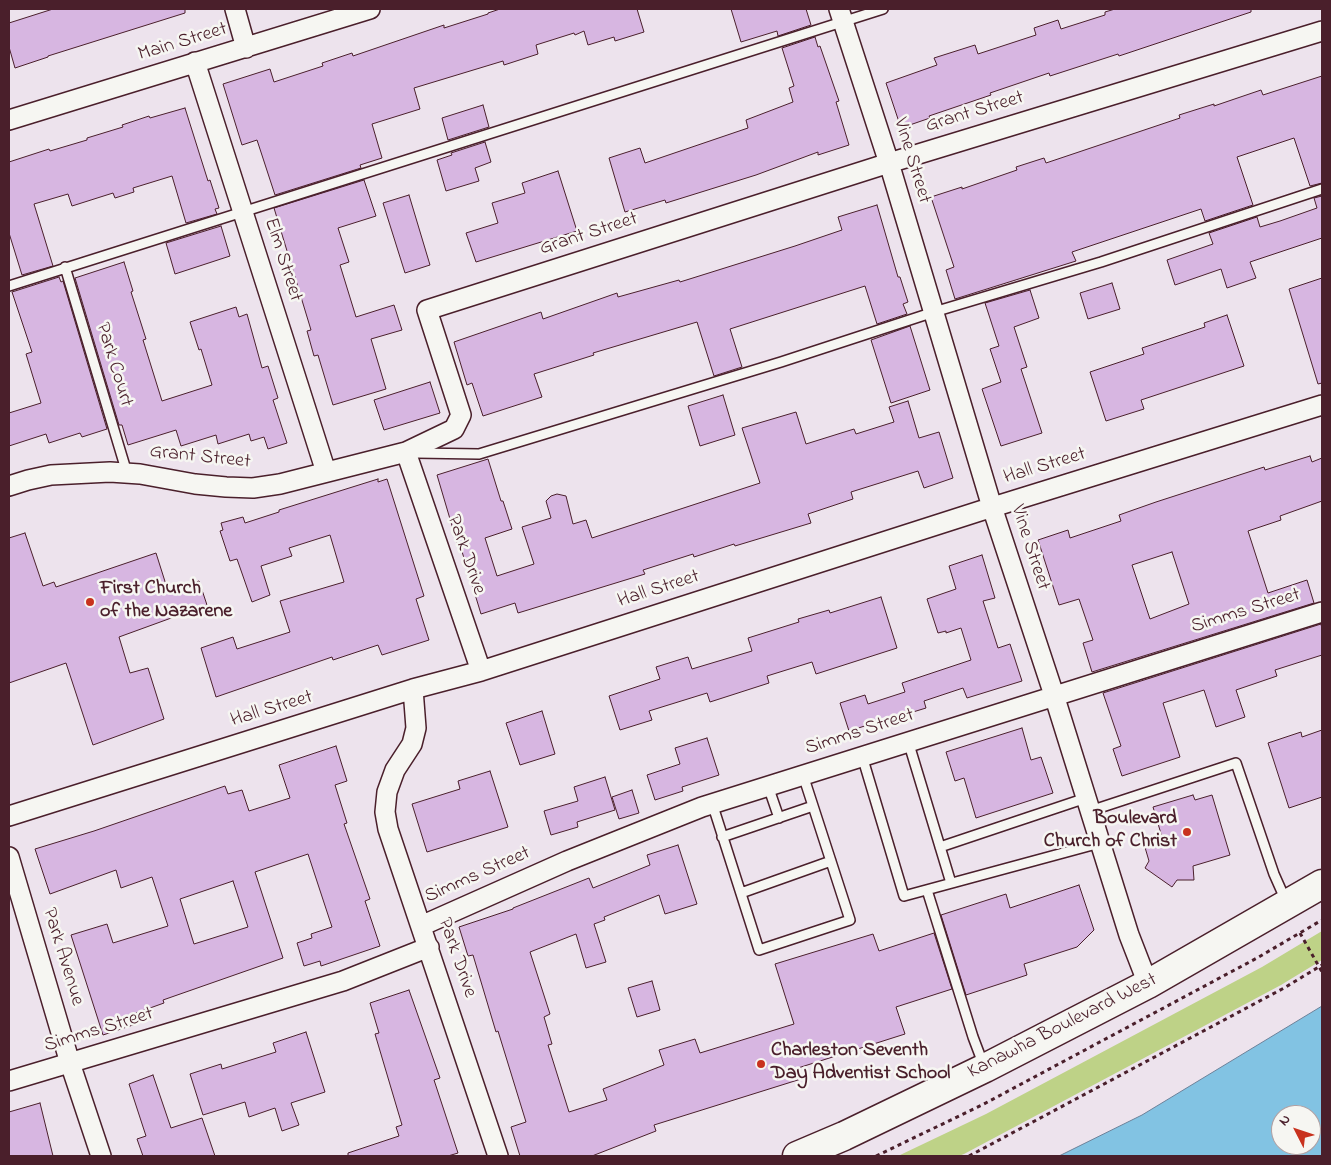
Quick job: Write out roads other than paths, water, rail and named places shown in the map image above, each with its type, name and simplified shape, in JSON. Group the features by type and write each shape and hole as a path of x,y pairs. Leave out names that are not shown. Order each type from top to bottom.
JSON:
{"main road":[{"name":"Kanawha Boulevard West","path":"797,1156 844,1136 985,1068 1148,984 1322,884"}],"street":[{"path":"235,9 246,48"},
{"name":"Main Street","path":"9,120 370,9"},
{"name":"Vine Street","path":"841,15 889,163 992,507 1054,695 1129,936 1148,984"},
{"name":"Grant Street","path":"9,486 52,475 110,472 140,474 226,488 253,488 280,484 406,452 454,429 461,415 427,310 889,163 1322,31"},
{"name":"Elm Street","path":"195,62 326,472"},
{"name":"Hall Street","path":"9,816 413,689 481,671 992,507 1322,405"},
{"name":"Park Drive","path":"406,452 481,671"},
{"name":"Simms Street","path":"421,926 566,861 712,804 1322,612"},
{"name":"Park Drive","path":"413,689 416,728 412,744 395,770 387,792 385,812 388,829 498,1156"},
{"name":"Park Avenue","path":"9,857 70,1063 101,1156"},
{"name":"Simms Street","path":"9,1081 343,981 429,947"}],"lane":[{"path":"9,286 841,15 883,9"},
{"path":"406,452 479,454 1101,262 1322,189"},
{"name":"Park Court","path":"65,268 127,473"},
{"path":"908,741 951,883"},
{"path":"862,756 904,896 1100,843"},
{"path":"940,847 1236,763 1274,874 1288,904"},
{"path":"712,804 759,950 850,920 803,775"},
{"path":"768,786 779,818"},
{"path":"722,837 814,806"},
{"path":"741,893 831,861"},
{"path":"927,890 985,1068"}],"water":[{"path":"1322,1006 1322,1156 1059,1156 1142,1115"}],"place":[{"name":"First Church of the Nazarene","path":"90,602"},
{"name":"Boulevard Church of Christ","path":"1187,832"},
{"name":"Charleston Seventh Day Adventist School","path":"761,1064"}]}
